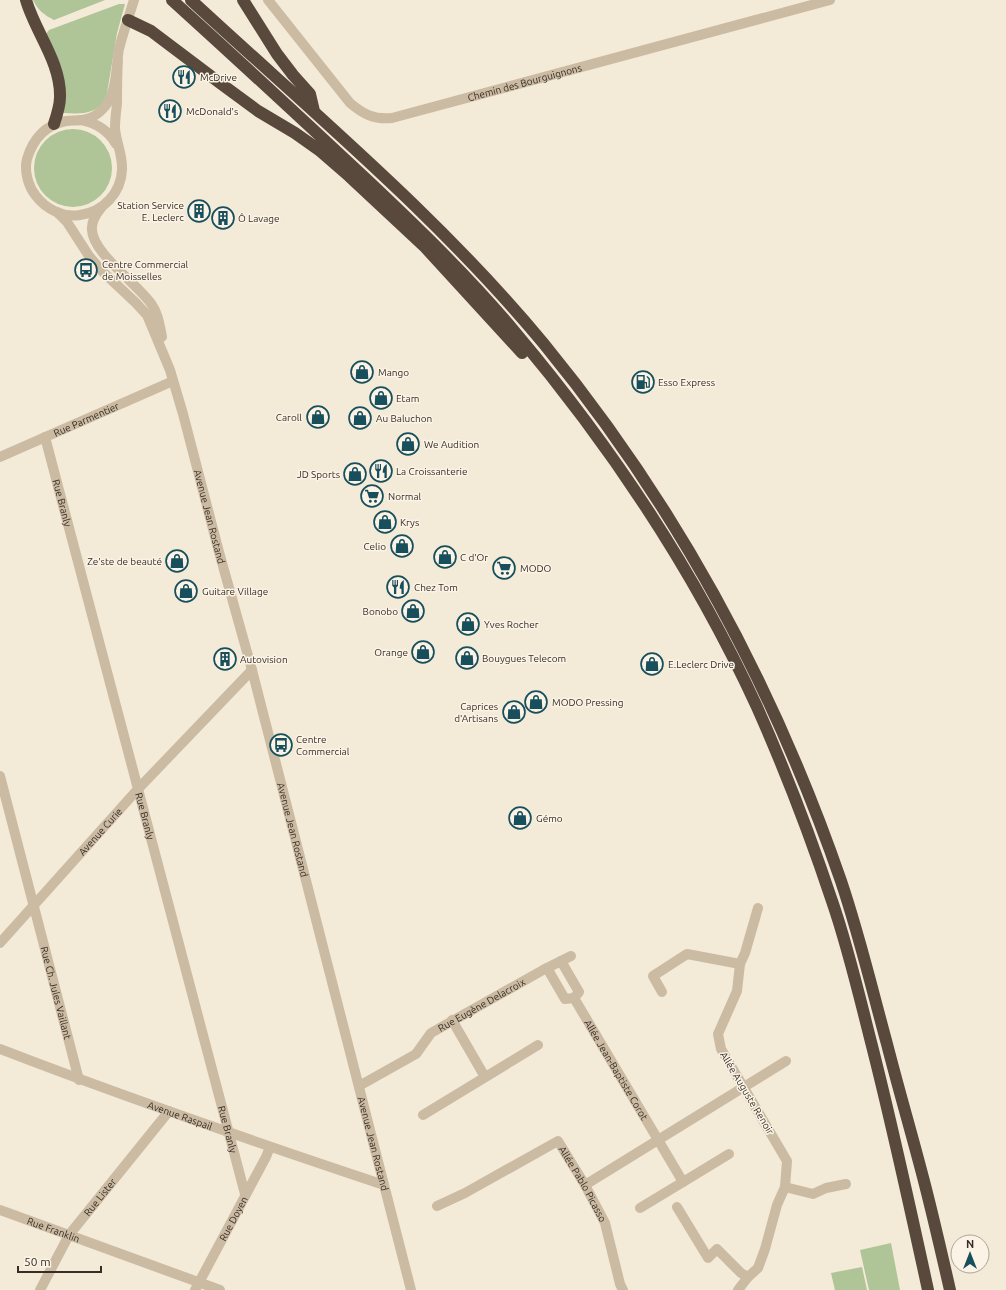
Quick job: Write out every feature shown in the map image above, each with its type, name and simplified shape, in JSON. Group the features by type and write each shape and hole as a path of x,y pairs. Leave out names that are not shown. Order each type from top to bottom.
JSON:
{"highway":[{"path":"26,0 53,63 58,79 60,102 54,124"},
{"path":"172,0 418,228 466,277 513,330 592,429 647,509 670,546 723,640 755,704 782,764 834,904 855,978 886,1101 928,1290"},
{"path":"191,0 407,197 497,291 543,343 603,421 640,473 689,550 708,583 769,700 801,774 841,880 858,932 886,1042 918,1175 942,1290"},
{"path":"247,1 277,54 310,94 314,111"},
{"path":"128,20 151,31 239,97 319,150 349,176 424,246 523,354 620,469"},
{"path":"886,1042 924,1183 950,1290"},
{"path":"910,1205 923,1290"}],"street":[{"path":"80,120 95,116 108,102 134,0"},
{"name":"Chemin des Bourguignons","path":"268,0 350,103 368,116 384,119 830,0"},
{"path":"118,59 116,128 122,169 120,184 112,197 102,207 88,214 79,216 51,210 40,202 33,192 28,180 26,163 31,147 40,134 54,124 67,120 92,122 104,129 112,137 119,149"},
{"name":"Avenue Jean Rostand","path":"102,207 97,212 92,223 92,234 95,242 108,259 152,304 159,323 170,370 252,670 411,1290"},
{"name":"Avenue Jean Rostand","path":"57,212 67,222 89,256 102,271 148,315 170,370"},
{"name":"Rue Parmentier","path":"0,457 173,381"},
{"name":"Rue Branly","path":"45,437 245,1194"},
{"name":"Avenue Curie","path":"0,943 138,789 252,670"},
{"name":"Rue Ch. Jules Vaillant","path":"0,776 79,1080"},
{"name":"Allée Auguste Renoir","path":"738,1290 748,1277 758,1268 763,1256 777,1205 785,1186 787,1161 721,1049 718,1034 737,991 740,964 745,953 758,908"},
{"path":"662,992 653,976 687,954 740,964"},
{"name":"Rue Eugène Delacroix","path":"359,1086 416,1054 431,1033 452,1020 571,956"},
{"name":"Allée Jean-Baptiste Corot","path":"547,968 565,999 574,998 579,992 561,961"},
{"name":"Allée Jean-Baptiste Corot","path":"574,998 683,1182"},
{"path":"452,1020 485,1077"},
{"path":"423,1116 538,1045"},
{"name":"Avenue Raspail","path":"0,1049 79,1080 384,1185"},
{"path":"585,1185 786,1061"},
{"name":"Rue Lister","path":"40,1290 69,1235 169,1111"},
{"name":"Allée Pablo Picasso","path":"437,1206 465,1193 558,1141 585,1185 605,1223 620,1284 623,1290"},
{"name":"Rue Doyen","path":"197,1286 270,1147"},
{"path":"640,1208 729,1154"},
{"path":"785,1186 813,1194 826,1188 846,1184"},
{"path":"677,1207 708,1258 717,1249 748,1277"},
{"name":"Rue Franklin","path":"0,1210 69,1235 197,1286 220,1290"}],"green space":[{"path":"33,0 105,0 54,20 42,12"},
{"path":"119,4 125,4 117,33 106,99 92,111 82,113 63,113 46,34 49,30"},
{"path":"73,129 88,132 101,140 109,153 112,168 109,183 101,196 88,204 73,207 58,204 45,196 37,183 34,168 37,153 45,140 58,132"},
{"path":"891,1243 900,1290 869,1290 860,1250"},
{"path":"862,1267 867,1290 835,1290 831,1273"}],"place":[{"name":"McDrive","path":"184,77"},
{"name":"McDonald's","path":"170,111"},
{"name":"Station Service E. Leclerc","path":"199,211"},
{"name":"Ô Lavage","path":"223,218"},
{"name":"Centre Commercial de Moisselles","path":"86,270"},
{"name":"Mango","path":"362,372"},
{"name":"Esso Express","path":"643,382"},
{"name":"Etam","path":"381,398"},
{"name":"Caroll","path":"318,417"},
{"name":"Au Baluchon","path":"360,418"},
{"name":"We Audition","path":"408,444"},
{"name":"La Croissanterie","path":"381,471"},
{"name":"JD Sports","path":"355,474"},
{"name":"Normal","path":"372,496"},
{"name":"Krys","path":"385,522"},
{"name":"Celio","path":"402,546"},
{"name":"C d'Or","path":"445,557"},
{"name":"Ze'ste de beauté","path":"177,561"},
{"name":"MODO","path":"504,568"},
{"name":"Chez Tom","path":"398,587"},
{"name":"Guitare Village","path":"186,591"},
{"name":"Bonobo","path":"413,611"},
{"name":"Yves Rocher","path":"468,624"},
{"name":"Orange","path":"423,652"},
{"name":"Bouygues Telecom","path":"467,658"},
{"name":"Autovision","path":"225,659"},
{"name":"E.Leclerc Drive","path":"652,664"},
{"name":"MODO Pressing","path":"536,702"},
{"name":"Caprices d'Artisans","path":"514,712"},
{"name":"Centre Commercial","path":"281,745"},
{"name":"Gémo","path":"520,818"}]}
